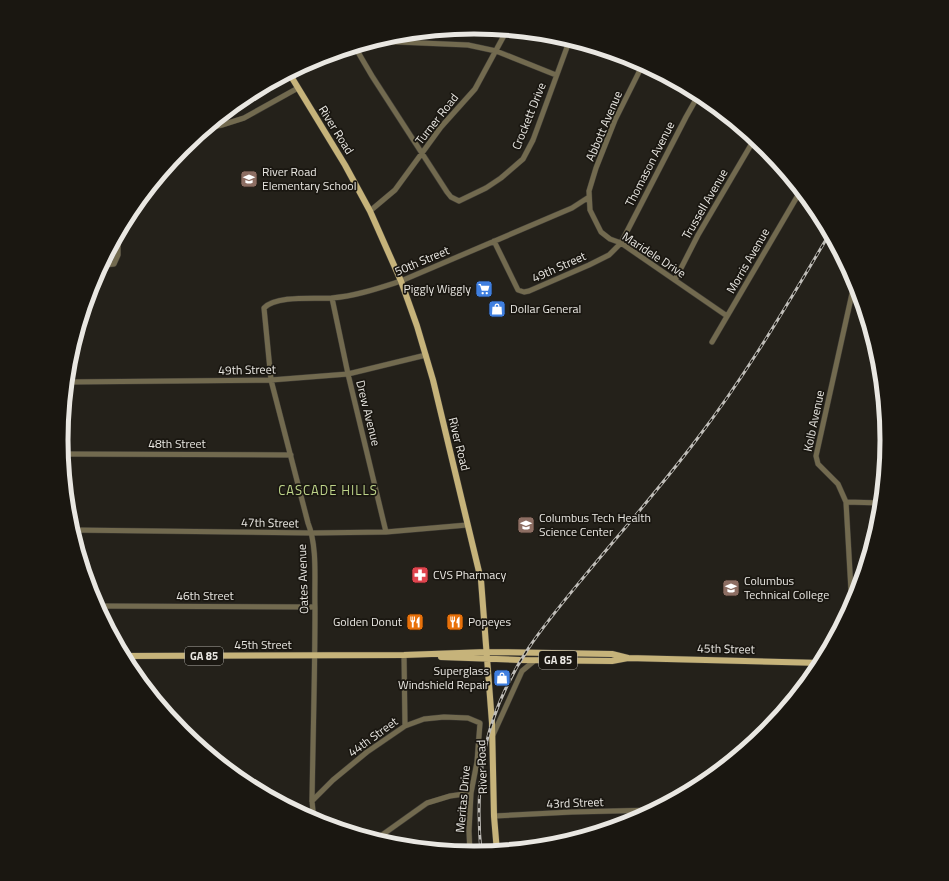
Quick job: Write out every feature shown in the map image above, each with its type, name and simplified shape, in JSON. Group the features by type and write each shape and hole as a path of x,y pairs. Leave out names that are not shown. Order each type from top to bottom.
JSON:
{"main road":[{"name":"River Road","path":"292,78 345,164 370,211 401,281 426,355 481,580 487,652 497,846"},
{"name":"45th Street","path":"130,656 315,656 487,652 612,654 628,658"},
{"name":"45th Street","path":"404,655 534,661 612,661 628,658 814,663"}],"street":[{"name":"Turner Road","path":"370,211 395,190 441,127 475,89 504,35"},
{"path":"396,42 468,45 496,51 556,75"},
{"name":"Crockett Drive","path":"422,154 451,197 460,201 486,188 501,178 523,159 533,140 568,45"},
{"path":"358,51 372,76 422,154"},
{"name":"Abbott Avenue","path":"589,197 589,191 596,168 615,120 640,70"},
{"path":"216,127 244,118 298,88"},
{"name":"Thomason Avenue","path":"622,243 696,100"},
{"name":"Trussell Avenue","path":"675,280 698,235 752,143"},
{"name":"Morris Avenue","path":"712,342 798,195"},
{"name":"50th Street","path":"264,317 264,308 268,304 275,302 313,297 332,298 373,291 401,281 572,208 589,197"},
{"name":"Maridele Drive","path":"589,197 590,210 601,232 610,239 622,243 727,316"},
{"name":"49th Street","path":"494,241 518,290 524,292 596,262 608,255 622,243"},
{"path":"108,265 114,264 116,261 118,255 118,245"},
{"name":"Kolb Avenue","path":"851,593 846,502 838,484 818,464 816,456 852,292"},
{"name":"Drew Avenue","path":"332,298 348,374 386,532"},
{"name":"Oates Avenue","path":"264,317 271,380 308,524 312,533 315,571 312,800 313,813"},
{"name":"49th Street","path":"72,382 271,380 348,374 426,355"},
{"name":"48th Street","path":"69,454 291,455"},
{"path":"846,502 876,503"},
{"name":"47th Street","path":"78,530 312,533 386,532 467,525"},
{"name":"46th Street","path":"104,606 314,607"},
{"path":"404,655 405,726"},
{"path":"492,738 498,721 522,671 534,661"},
{"name":"44th Street","path":"312,800 333,780 368,752 405,726 424,719 444,717 468,718 480,723"},
{"name":"Meritas Drive","path":"470,847 471,793 477,762 480,723"},
{"path":"381,836 427,803 450,796 471,793"},
{"name":"43rd Street","path":"494,816 642,810"}],"railway":[{"path":"481,847 479,820 480,787 481,771 487,739 500,702 519,664 530,646 555,612 697,439 733,389 766,338 827,238"}],"place":[{"name":"River Road Elementary School","path":"249,179"},
{"name":"Piggly Wiggly","path":"484,289"},
{"name":"Dollar General","path":"497,309"},
{"name":"Columbus Tech Health Science Center","path":"526,525"},
{"name":"CVS Pharmacy","path":"420,575"},
{"name":"Columbus Technical College","path":"731,588"},
{"name":"Golden Donut","path":"415,622"},
{"name":"Popeyes","path":"455,622"},
{"name":"Superglass Windshield Repair","path":"502,678"}],"district":[{"name":"CASCADE HILLS","path":"328,490"}]}
